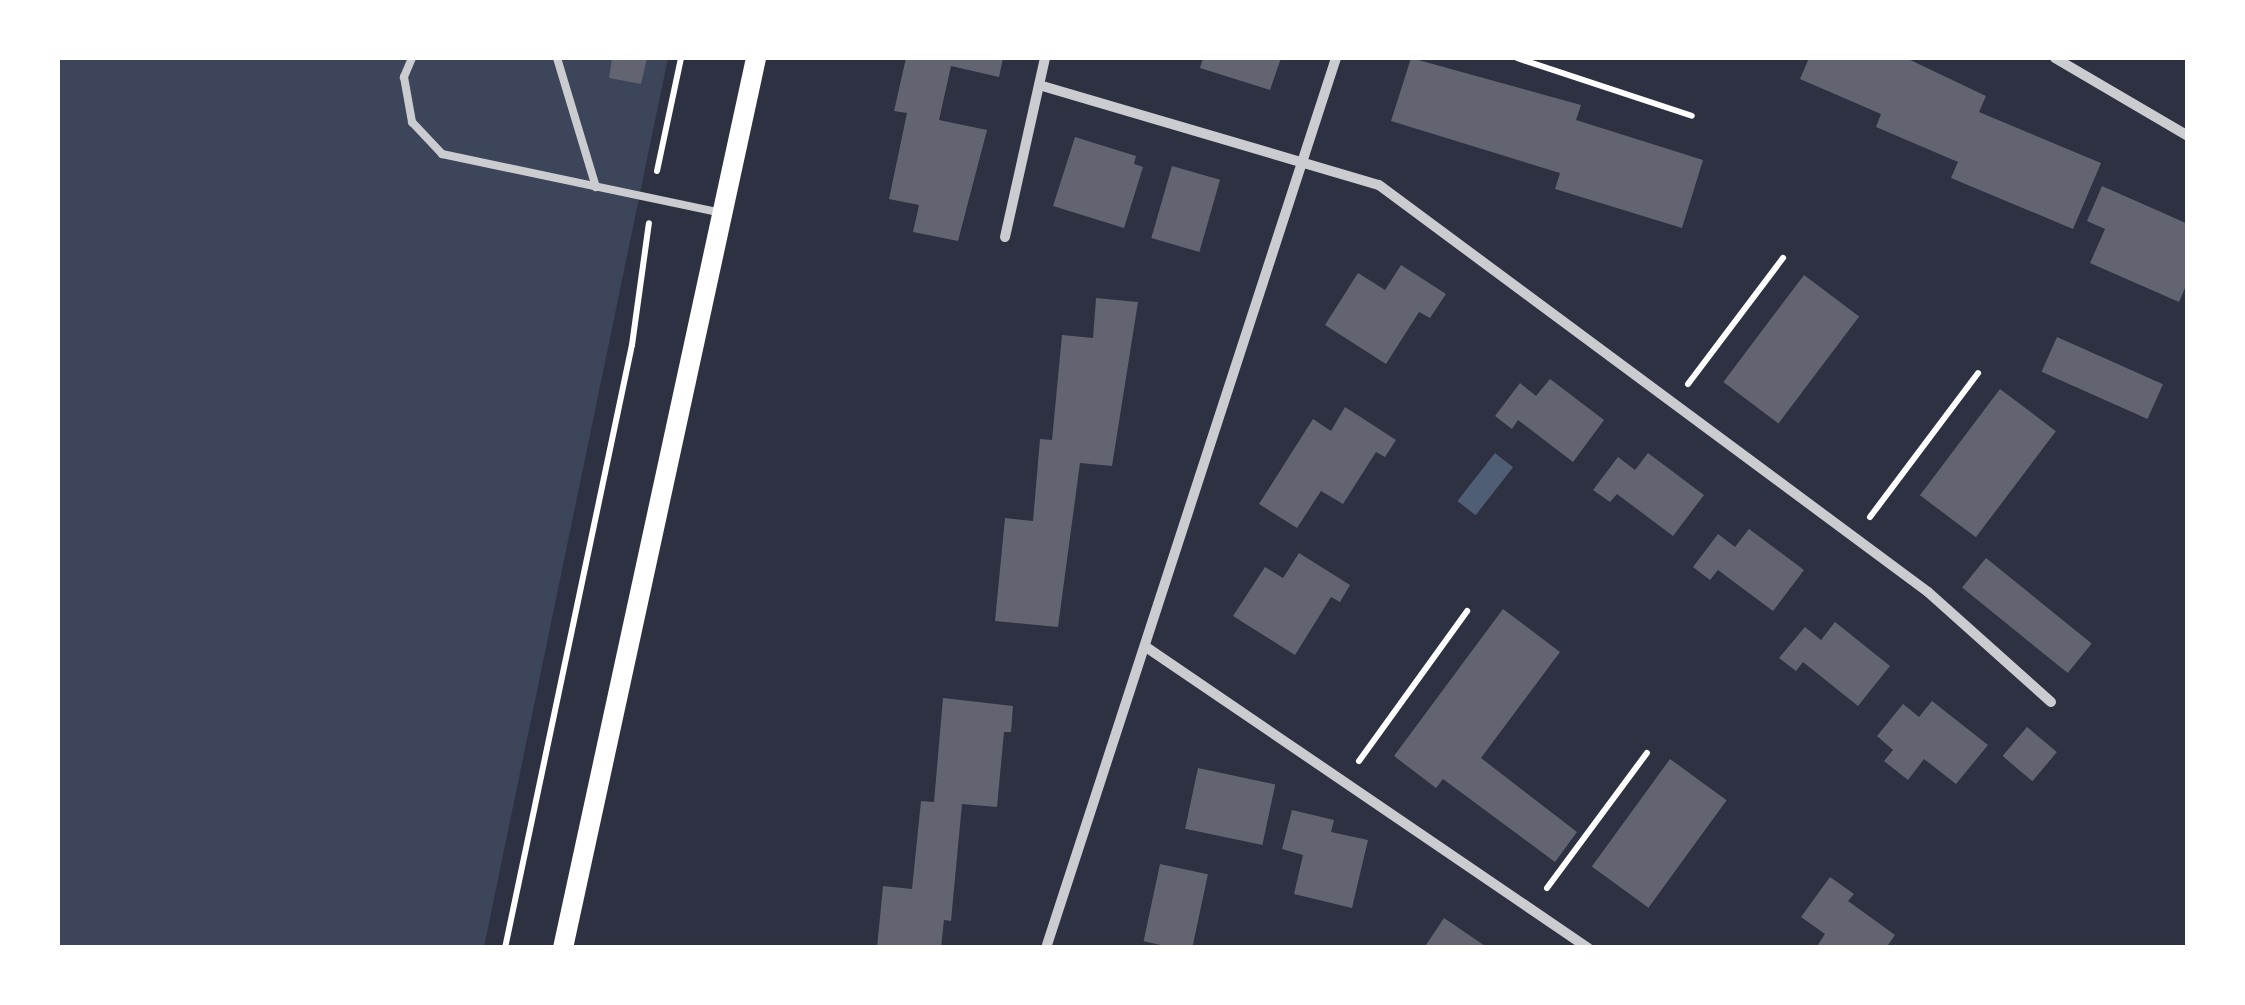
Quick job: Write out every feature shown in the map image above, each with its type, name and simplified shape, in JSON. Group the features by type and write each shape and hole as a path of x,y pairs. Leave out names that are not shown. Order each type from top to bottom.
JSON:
{"main road":[{"path":"563,948 756,58"}],"street":[{"path":"1005,236 1045,58"},
{"path":"1046,948 1336,58"},
{"path":"2055,58 2188,136"},
{"path":"1039,84 1301,157 1378,185 1928,592 2052,702"},
{"path":"1146,647 1588,948"}],"lane":[{"path":"412,58 404,77 412,122 442,154 722,213"},
{"path":"557,58 596,187"}],"path":[{"path":"505,948 632,345 652,196 681,58"},
{"path":"1517,58 1692,116"},
{"path":"1673,405 1783,258"},
{"path":"1854,538 1978,372"},
{"path":"1344,782 1468,610"},
{"path":"1532,910 1646,753"}],"shaded area":[{"path":"58,58 668,58 484,947 58,947"},
{"path":"1495,453 1513,467 1476,515 1457,501"}],"building":[{"path":"612,58 647,58 641,84 609,78"},
{"path":"906,58 1003,58 999,77 951,66 939,120 987,130 958,241 913,232 919,205 889,199 907,113 894,111"},
{"path":"1203,58 1281,58 1270,90 1200,68"},
{"path":"1411,58 1581,105 1576,120 1703,160 1682,228 1555,189 1560,173 1391,121"},
{"path":"1809,58 1906,58 1986,96 1979,112 2101,163 2073,229 1951,178 1958,162 1876,127 1881,114 1800,79"},
{"path":"1075,137 1136,156 1134,164 1143,167 1124,228 1053,206"},
{"path":"1172,166 1220,180 1199,252 1151,238"},
{"path":"2102,186 2188,224 2188,281 2179,302 2090,263 2105,229 2087,221"},
{"path":"1401,265 1446,294 1430,318 1419,312 1386,364 1325,325 1358,273 1385,290"},
{"path":"1804,275 1859,317 1778,424 1723,382"},
{"path":"1096,298 1138,302 1112,466 1080,463 1058,627 995,621 1005,518 1033,521 1040,439 1052,440 1062,335 1093,338"},
{"path":"2057,337 2163,384 2148,419 2042,372"},
{"path":"1550,379 1604,420 1573,462 1518,420 1512,429 1495,416 1520,383 1536,396"},
{"path":"2000,389 2056,431 1976,537 1920,495"},
{"path":"1345,407 1396,440 1385,457 1376,452 1343,504 1321,491 1297,528 1259,504 1313,419 1331,431"},
{"path":"1648,453 1704,495 1673,536 1617,494 1610,502 1593,490 1618,457 1635,470"},
{"path":"1749,529 1804,570 1773,611 1718,570 1710,580 1693,567 1718,534 1735,547"},
{"path":"1299,553 1350,585 1340,602 1331,597 1295,655 1233,616 1265,567 1283,578"},
{"path":"1986,558 2092,644 2068,673 1962,588"},
{"path":"1503,609 1560,652 1481,758 1577,832 1555,862 1443,779 1436,788 1394,756"},
{"path":"1835,622 1890,666 1858,706 1803,662 1796,671 1779,658 1805,627 1821,640"},
{"path":"943,698 1013,706 1011,732 1004,732 997,807 962,804 951,921 944,920 941,948 877,948 883,886 912,889 921,801 934,802"},
{"path":"1932,701 1988,745 1956,784 1924,759 1908,780 1884,761 1893,750 1877,736 1903,704 1919,717"},
{"path":"2027,727 2057,752 2032,781 2003,756"},
{"path":"1670,759 1727,800 1648,908 1592,867"},
{"path":"1198,768 1275,784 1262,845 1185,829"},
{"path":"1292,810 1334,820 1331,832 1368,840 1352,908 1294,894 1303,855 1282,849"},
{"path":"1160,864 1208,874 1192,948 1144,941"},
{"path":"1830,877 1854,894 1848,901 1895,935 1886,948 1816,948 1825,934 1801,917"},
{"path":"1444,918 1488,948 1424,948"}]}
